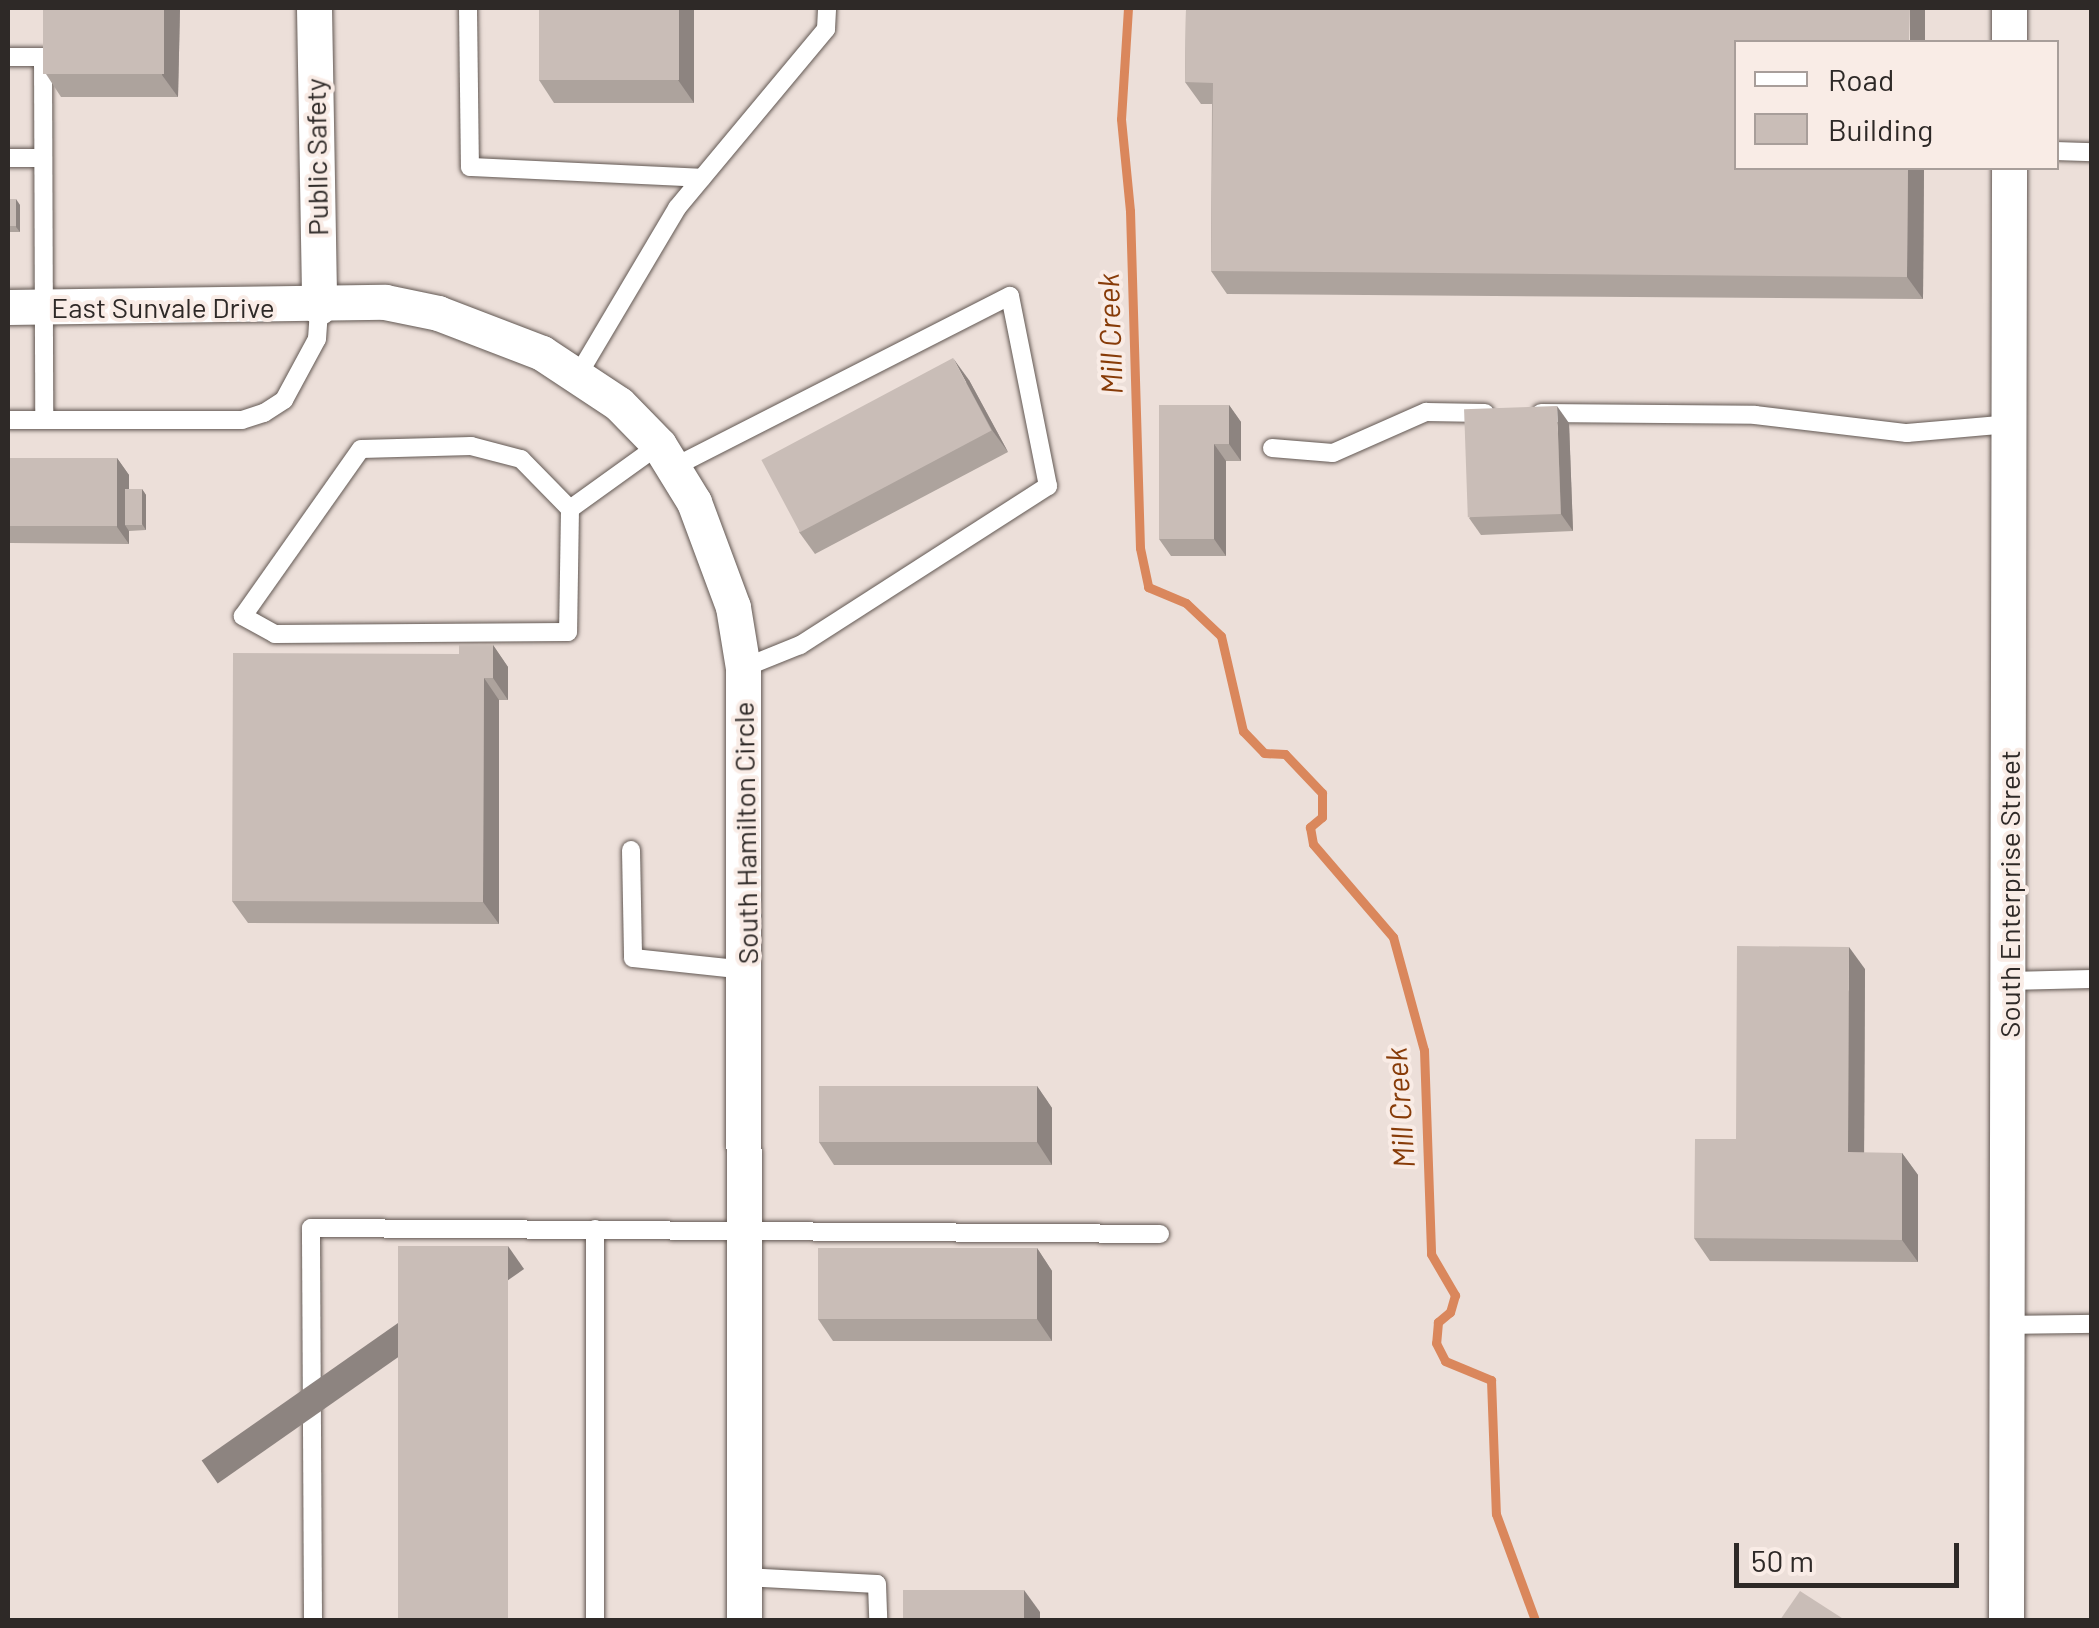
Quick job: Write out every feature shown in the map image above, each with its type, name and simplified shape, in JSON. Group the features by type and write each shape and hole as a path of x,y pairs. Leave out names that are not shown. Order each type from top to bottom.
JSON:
{"street":[{"name":"Public Safety","path":"314,8 319,307"},
{"path":"2010,8 2010,40"},
{"name":"South Enterprise Street","path":"2006,1620 2009,170"},
{"name":"South Hamilton Circle","path":"319,307 385,302 438,313 498,332 578,374 667,456 715,549 743,668 744,1620"},
{"name":"East Sunvale Drive","path":"8,306 319,307"}],"lane":[{"path":"468,8 470,167 702,178"},
{"path":"578,374 702,178 826,30 827,8"},
{"path":"8,57 44,57 44,420"},
{"path":"2059,152 2092,152"},
{"path":"8,158 44,158"},
{"path":"570,509 667,456 1010,296 1048,486 800,645 743,668"},
{"path":"8,420 242,420 264,413 284,400 318,339 319,307"},
{"path":"1272,448 1333,453 1426,412 1755,415 1907,433 2009,424"},
{"path":"471,446 521,460 570,509 568,632 275,634 243,616 362,449 471,446"},
{"path":"631,850 633,958 746,970"},
{"path":"2008,981 2092,979"},
{"path":"313,1620 311,1228 1160,1234"},
{"path":"595,1229 595,1620"},
{"path":"2008,1325 2092,1324"},
{"path":"744,1577 878,1584 878,1620"}],"building":[{"path":"43,8 164,8 164,74 43,74"},
{"path":"539,8 679,8 679,80 539,80"},
{"path":"1186,8 1910,8 1909,40 1734,40 1734,170 1908,170 1907,277 1211,271 1213,83 1185,82"},
{"path":"8,199 16,199 16,226 8,226"},
{"path":"953,358 991,430 800,532 761,460"},
{"path":"1159,405 1229,405 1229,444 1214,444 1214,539 1159,539"},
{"path":"1557,406 1561,514 1468,517 1464,409"},
{"path":"8,458 117,458 117,526 8,526"},
{"path":"125,489 142,489 142,525 125,525"},
{"path":"459,645 493,645 493,678 484,678 483,902 232,901 233,653 459,654"},
{"path":"1737,946 1849,947 1848,1152 1902,1153 1902,1240 1694,1238 1695,1139 1736,1139"},
{"path":"819,1086 1037,1086 1037,1142 819,1142"},
{"path":"398,1246 508,1246 508,1620 398,1620"},
{"path":"818,1248 1037,1248 1037,1319 818,1319"},
{"path":"903,1590 1024,1590 1024,1620 903,1620"},
{"path":"1800,1591 1845,1620 1780,1620"}],"waterway":[{"name":"Mill Creek","path":"1128,8 1121,119 1130,211 1140,548 1148,587 1186,603 1221,636 1243,731 1264,753 1285,754 1322,793 1322,817 1310,827 1313,844 1393,937 1424,1050 1431,1254 1455,1295 1450,1312 1438,1322 1436,1343 1445,1361 1491,1380 1496,1514 1535,1620"}]}
